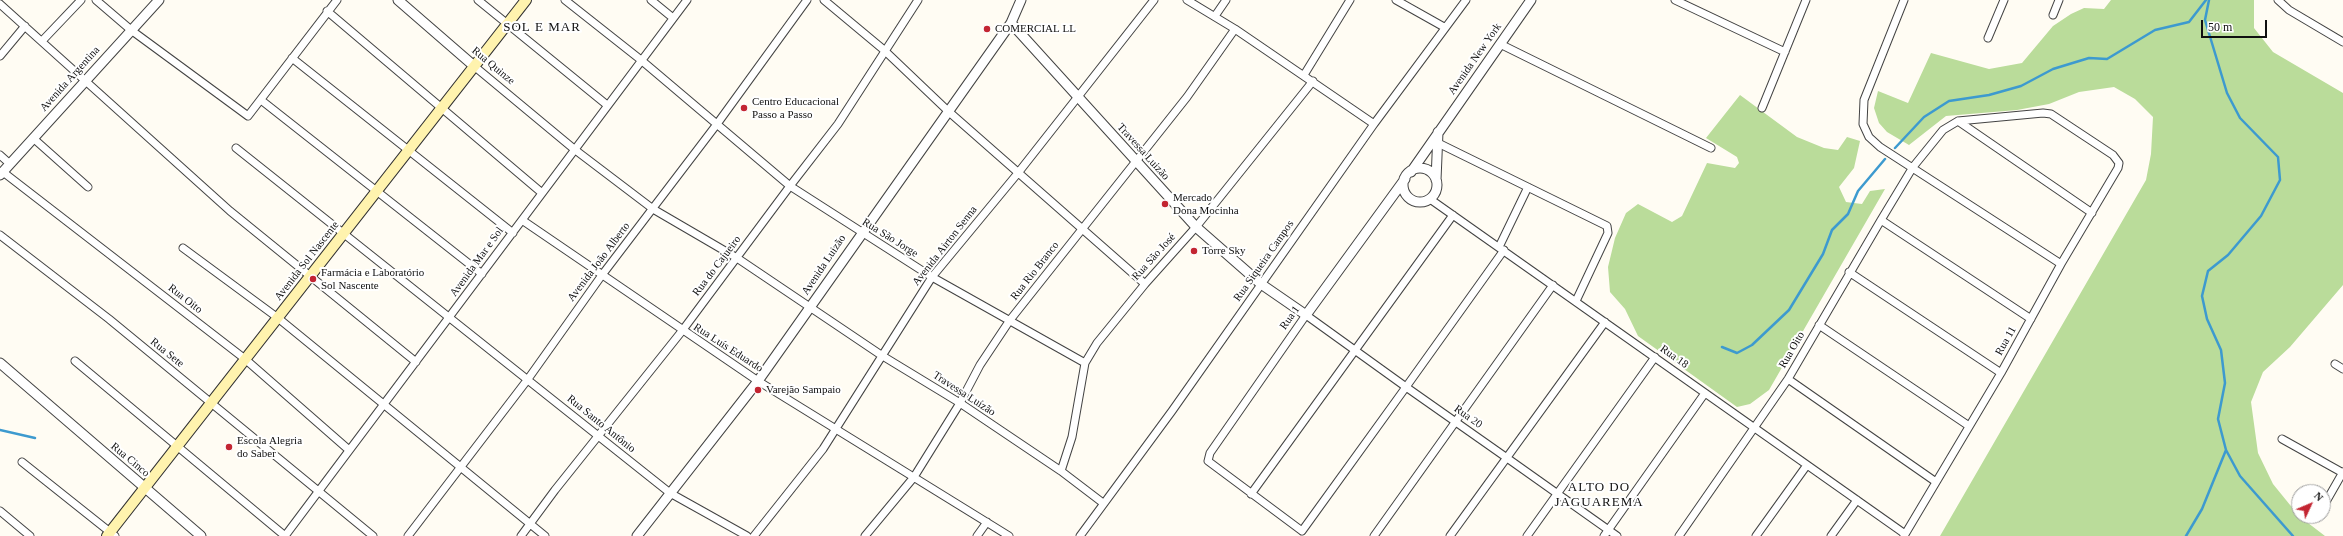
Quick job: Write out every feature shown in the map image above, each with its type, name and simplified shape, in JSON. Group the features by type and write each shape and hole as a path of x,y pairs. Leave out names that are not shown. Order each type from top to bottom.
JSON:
{"main road":[{"name":"Avenida Sol Nascente","path":"110,535 144,488 526,0"}],"street":[{"path":"42,41 81,0"},
{"path":"96,0 131,30 248,116 337,0"},
{"name":"Avenida Argentina","path":"2,174 159,0"},
{"name":"Rua Quinze","path":"398,0 474,66 574,149 653,209"},
{"path":"478,0 607,105"},
{"name":"Rua São Jorge","path":"565,0 641,60 790,186 932,277 1085,363"},
{"path":"651,0 673,18"},
{"name":"Avenida Mar e Sol","path":"285,536 686,0"},
{"name":"Avenida João Alberto","path":"408,536 528,379 602,275 717,124 807,0"},
{"path":"824,0 884,50 948,111 1083,228 1144,284"},
{"name":"Rua do Cajueiro","path":"521,536 682,331 838,124 884,50 918,0"},
{"name":"Avenida Luizão","path":"637,536 670,492 758,382 861,232 1011,22 1021,0"},
{"name":"Avenida Airton Senna","path":"754,536 823,449 881,355 932,277 1018,173 1077,96 1154,0"},
{"path":"1187,0 1235,28 1374,124"},
{"path":"1215,16 1226,0"},
{"path":"1304,76 1350,0"},
{"path":"1396,0 1444,27"},
{"name":"Rua Siqueira Campos","path":"1080,536 1374,124 1444,27 1466,0"},
{"name":"Avenida New York","path":"1411,172 1531,0"},
{"path":"1674,0 1784,52"},
{"path":"1762,108 1806,0"},
{"path":"1904,0 1864,100 1863,124 1869,137 1880,147 2061,264"},
{"path":"1988,38 2004,0"},
{"path":"2053,15 2059,0"},
{"path":"2278,0 2289,10 2343,42"},
{"path":"0,4 230,211 416,362"},
{"path":"328,11 542,193"},
{"name":"Travessa Luizão","path":"1011,22 1196,227 1261,284 1306,315"},
{"path":"0,56 25,26"},
{"name":"Rua Rio Branco","path":"865,536 914,477 960,403 980,365 1010,320 1187,97 1235,28"},
{"path":"1500,44 1711,148"},
{"path":"292,58 513,233"},
{"name":"Rua São José","path":"1061,471 1072,437 1085,363 1108,328 1144,284 1196,227 1313,81"},
{"path":"261,100 482,274"},
{"name":"Rua 11","path":"1904,535 2001,373 2061,264 2092,213 2119,164 2113,155 2051,114 2042,113 1958,121"},
{"path":"1958,121 2092,213"},
{"name":"Rua Oito","path":"1679,536 1788,380 1849,272 1913,167 1943,130 1958,121"},
{"path":"1391,198 1400,193 1422,202 1430,199 1436,190 1438,132"},
{"path":"33,138 88,187"},
{"path":"1438,142 1609,228 1576,301"},
{"name":"Rua Santo Antônio","path":"236,148 528,379 598,437 670,492 747,536"},
{"path":"0,155 10,164"},
{"path":"1408,197 1404,188 1405,179 1411,172 1425,169 1434,175 1436,180"},
{"name":"Rua Oito","path":"2,174 245,359 349,450"},
{"name":"Rua 1","path":"1251,494 1208,462 1210,453 1306,315 1405,179"},
{"path":"1453,215 1251,494 1302,531 1406,387 1501,249 1528,187"},
{"name":"Rua 18","path":"1430,199 1705,392 1904,535"},
{"name":"Travessa Luízão","path":"653,209 737,258 881,355 960,403 1061,471 1104,503"},
{"name":"Rua Luís Eduardo","path":"522,220 758,382 1009,536"},
{"path":"1880,220 2031,319"},
{"name":"Rua Sete","path":"0,235 211,402 373,536"},
{"path":"183,248 278,318 545,536"},
{"path":"1849,272 2001,373"},
{"path":"1374,536 1553,285"},
{"name":"Rua 20","path":"1306,315 1557,494 1606,533 1617,536"},
{"path":"1450,536 1605,322"},
{"path":"1819,325 1969,426"},
{"path":"1527,536 1655,357"},
{"path":"75,361 285,536"},
{"name":"Rua Cinco","path":"0,363 45,400 144,488 202,536"},
{"path":"2335,364 2343,369"},
{"path":"1788,380 1936,482"},
{"path":"1606,533 1705,392"},
{"path":"2282,439 2343,473 2331,493"},
{"path":"22,462 110,535"},
{"path":"1756,536 1807,465"},
{"path":"1831,536 1857,500"},
{"path":"0,510 30,536"},
{"path":"977,536 987,522"}],"green space":[{"path":"2111,0 2254,0 2254,28 2273,52 2343,93 2343,285 2290,347 2263,372 2251,402 2258,453 2273,484 2291,506 2291,524 2309,524 2325,536 1940,536 2146,180 2151,154 2153,117 2135,99 2114,87 2079,92 2049,104 2017,110 1946,116 1909,145 1887,132 1879,123 1874,108 1878,91 1908,103 1931,53 1989,69 2022,63 2053,26 2071,14 2084,8 2104,9"},
{"path":"1740,95 1797,137 1824,148 1838,150 1847,137 1860,141 1854,168 1839,187 1846,202 1862,204 1870,191 1885,189 1769,390 1750,404 1737,407 1638,336 1625,309 1610,292 1608,267 1615,238 1626,213 1638,204 1672,222 1682,216 1707,163 1735,168 1739,163 1737,157 1706,138"}],"waterway":[{"path":"1895,148 1924,117 1949,101 1989,95 2021,86 2053,69 2089,58 2107,59 2155,30 2189,22 2206,0"},
{"path":"2186,536 2202,509 2226,450 2218,419 2225,383 2221,350 2207,319 2202,296 2208,271 2228,255 2261,216 2280,180 2278,157 2240,118 2227,93 2205,20 2209,0"},
{"path":"1722,347 1737,353 1752,345 1789,310 1823,254 1832,230 1848,214 1858,191 1885,159"},
{"path":"0,430 35,438"},
{"path":"2226,450 2240,476 2293,536"}],"place":[{"name":"COMERCIAL LL","path":"987,29"},
{"name":"Centro Educacional Passo a Passo","path":"744,108"},
{"name":"Mercado Dona Mocinha","path":"1165,204"},
{"name":"Torre Sky","path":"1194,251"},
{"name":"Farmácia e Laboratório Sol Nascente","path":"313,279"},
{"name":"Varejão Sampaio","path":"758,390"},
{"name":"Escola Alegria do Saber","path":"229,447"}],"district":[{"name":"SOL E MAR","path":"542,28"},
{"name":"ALTO DO JAGUAREMA","path":"1599,496"}]}
